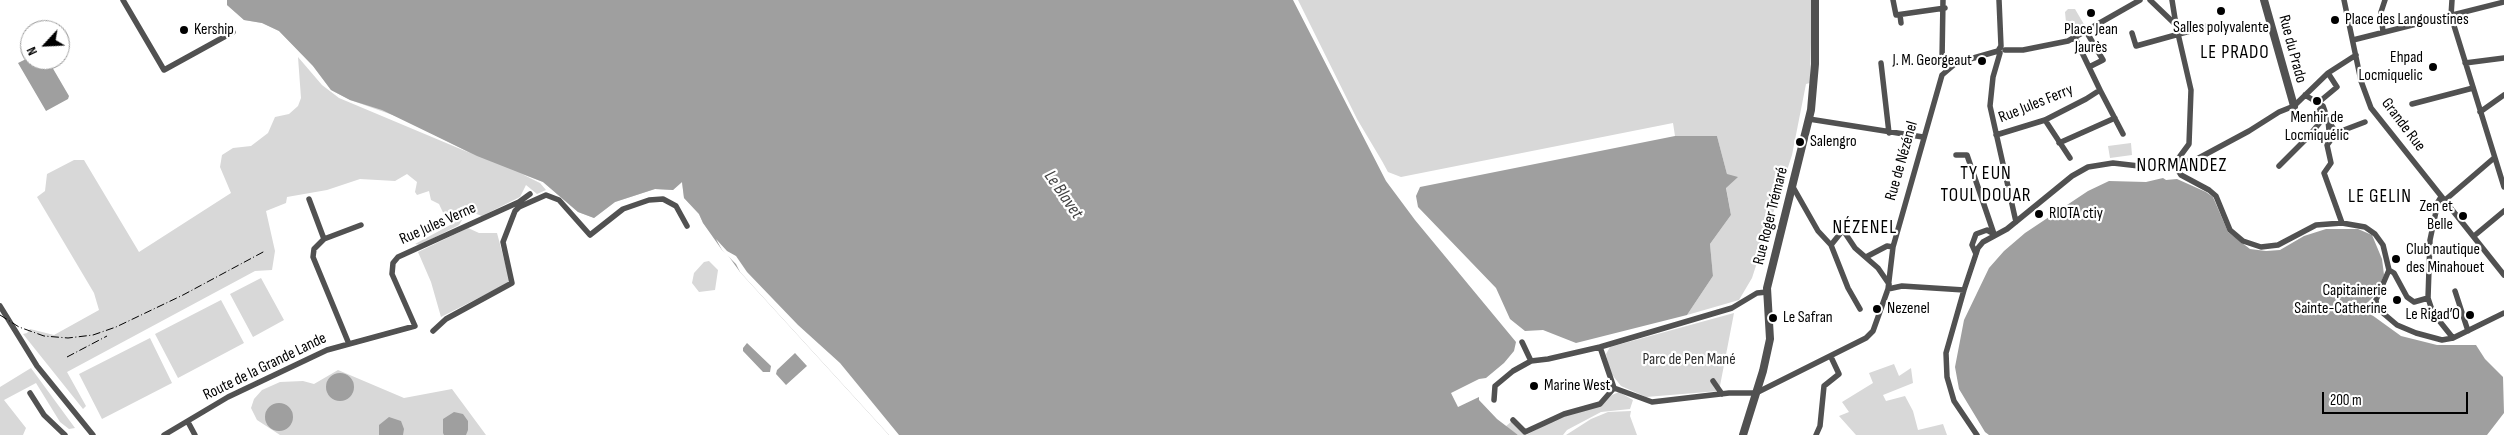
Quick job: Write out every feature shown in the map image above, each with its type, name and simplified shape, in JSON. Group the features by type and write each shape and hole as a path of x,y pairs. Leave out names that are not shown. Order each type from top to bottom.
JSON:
{"street":[{"path":"123,0 164,70 233,32"},
{"name":"Rue Roger Trémaré","path":"1743,435 1770,339 1767,292 1809,119 1815,64 1815,0"},
{"path":"1893,0 1896,15 1945,8"},
{"path":"1943,0 1945,8 1942,60 1946,70 1956,63 2001,50 2025,50 2075,38 2140,0"},
{"path":"1999,0 2001,50 1997,58 1991,98 1996,135 2016,222"},
{"path":"2150,0 2176,24"},
{"path":"2172,0 2191,100 2189,144 2175,162"},
{"name":"Rue du Prado","path":"2264,0 2294,106"},
{"path":"2383,32 2381,12 2385,0"},
{"path":"2452,0 2452,16 2504,188"},
{"path":"2353,40 2504,2"},
{"name":"Grande Rue","path":"2344,3 2366,96 2376,116 2504,275"},
{"path":"1900,14 1901,23"},
{"path":"2132,33 2136,46 2208,26"},
{"path":"2086,32 2103,60 2089,67"},
{"path":"2075,38 2123,134"},
{"path":"1978,435 1954,401 1946,377 1946,353 1964,290 1976,255 1983,242 1994,234 2007,229 2072,176 2088,167 2104,163 2139,166 2195,160 2249,131 2278,112 2294,106 2328,74 2356,55"},
{"path":"2465,63 2504,58"},
{"path":"1881,63 1889,133"},
{"name":"Rue de Nézénel","path":"1756,393 1831,357 1866,338 1873,331 1889,286 1893,247 1923,138 1937,90 1946,70"},
{"path":"2294,106 2295,111 2310,121 2321,104 2337,87 2328,74"},
{"path":"2412,104 2473,88"},
{"name":"Rue Jules Ferry","path":"1996,135 2045,120 2100,90"},
{"path":"2305,95 2314,102 2321,104"},
{"path":"2480,112 2504,95"},
{"path":"2321,104 2336,133 2365,122"},
{"path":"2058,143 2115,118"},
{"path":"2327,118 2330,141 2327,145 2331,163 2324,173 2342,223"},
{"path":"2279,166 2327,118"},
{"path":"1809,119 1923,138"},
{"path":"2045,120 2058,143 2070,158"},
{"path":"1956,155 1967,155 1994,234"},
{"path":"2453,338 2433,313 2428,298 2430,240 2438,202 2494,158"},
{"path":"2175,162 2181,174 2216,196 2230,230 2251,245 2269,247 2288,240 2312,227 2342,223 2365,227 2375,234 2383,246 2390,270 2394,273 2410,300 2414,302 2428,298"},
{"path":"1793,187 1818,232 1831,245 1848,288 1860,309"},
{"name":"Rue Jules Verne","path":"414,326 392,274 393,263 398,257 519,202 530,194"},
{"path":"433,331 446,319 512,283 503,242 515,211 519,207 546,195 559,200 590,235 623,209 649,200 663,199 676,206 687,226"},
{"path":"309,199 324,239"},
{"path":"2474,236 2504,211"},
{"path":"349,344 313,257 314,249 324,239 361,225"},
{"path":"1831,245 1843,230 1855,248 1878,268 1889,286 1964,290"},
{"path":"1976,255 1972,245 1976,234 1987,230 1994,234"},
{"path":"1866,257 1886,246 1893,247"},
{"path":"2390,270 2376,300 2378,310 2397,325 2416,333 2442,340 2453,338 2504,313"},
{"path":"2455,290 2468,331"},
{"path":"1494,400 1495,386 1531,361 1600,347 1732,308 1758,293 1767,292"},
{"path":"0,306 37,366 93,435"},
{"name":"Route de la Grande Lande","path":"164,435 228,397 327,350 414,326"},
{"path":"1522,342 1531,361"},
{"path":"1600,347 1614,388"},
{"path":"1816,435 1820,426 1824,386 1839,374 1831,357"},
{"path":"1713,381 1722,394"},
{"path":"1614,388 1652,402 1722,394 1756,393"},
{"path":"1513,420 1526,432 1564,414 1600,404 1614,388"},
{"path":"30,393 44,415 65,435"},
{"path":"188,422 195,435"}],"green space":[{"path":"227,0 502,0 596,38 722,247 703,223 699,214 684,198 682,182 673,190 655,189 615,202 594,218 578,212 543,182 522,174 540,183 546,190 537,194 526,185 520,197 482,216 474,213 465,215 459,225 420,245 415,244 452,224 447,221 439,204 431,200 429,191 417,195 415,192 417,182 407,174 395,181 360,179 327,190 287,197 286,203 266,211 275,251 272,270 255,271 67,372 86,406 83,409 23,334 27,333 30,329 54,335 99,310 94,293 37,197 45,191 47,174 74,160 84,160 139,252 231,193 220,167 222,155 233,148 251,146 268,133 275,117 289,114 298,106 301,98 298,57 322,85 339,98 470,153 404,119 350,100 331,90 313,66 279,31 262,23 244,20 227,5"},
{"path":"1298,0 1812,0 1810,83 1806,84 1792,155 1752,278 1739,300 1687,315 1713,276 1710,244 1731,215 1726,187 1727,174 1717,136 1675,136 1673,123 1401,177 1388,172 1357,119"},
{"path":"2068,9 2075,9 2085,26 2073,33 2066,22 2065,12"},
{"path":"2131,143 2132,155 2110,158 2108,146"},
{"path":"468,228 479,233 497,233 510,282 441,317 431,282 418,252"},
{"path":"709,261 718,270 715,290 699,292 692,283 694,273 704,262"},
{"path":"261,278 284,320 253,337 230,294"},
{"path":"221,300 244,343 178,378 155,334"},
{"name":"Parc de Pen Mané","path":"1734,313 1719,391 1646,397 1621,386 1610,372 1606,354 1610,347"},
{"path":"150,338 172,383 102,419 79,374"},
{"path":"1894,364 1899,376 1911,368 1913,383 1883,395 1886,401 1905,396 1913,411 1918,430 1943,424 1947,435 1856,435 1839,416 1849,412 1842,402 1873,383 1869,373"},
{"path":"31,368 75,428 69,429 60,422 36,383 4,400 26,428 23,435 0,435 0,387"},
{"path":"338,370 404,398 452,389 486,435 280,435 257,420 251,408 254,399 262,390 280,382 303,381 314,384"},
{"path":"1619,392 1633,400 1630,409 1601,412 1567,430 1563,435 1526,435 1567,414 1600,406 1612,395"},
{"path":"1631,411 1630,416 1637,435 1566,435 1591,419 1608,412"},
{"path":"1512,421 1526,435 1518,435 1505,427"}],"water":[{"name":"Le Blavet","path":"227,0 1293,0 1386,181 1415,220 1516,342 1514,351 1504,363 1486,378 1479,379 1451,393 1458,407 1479,397 1479,400 1497,419 1518,435 889,435 722,250 699,214 684,198 682,182 673,190 655,189 615,202 594,218 578,212 543,182 477,156 382,110 350,100 331,90 313,66 279,31 262,23 244,20 227,5"},
{"path":"22,70 54,70 69,96 68,99 46,111"},
{"path":"1675,136 1717,136 1727,174 1738,177 1726,188 1731,215 1710,244 1713,276 1687,315 1576,343 1543,330 1525,331 1510,319 1496,288 1418,207 1416,196 1420,187"},
{"path":"2163,178 2166,180 2177,179 2213,197 2228,232 2250,249 2280,250 2304,236 2326,229 2358,229 2372,235 2382,259 2384,275 2376,294 2365,305 2365,310 2401,336 2437,345 2476,345 2485,359 2503,377 2504,413 2487,435 1989,435 1985,432 1959,389 1955,367 1964,320 1989,268 2004,251 2025,233 2088,191 2109,181 2146,182"},
{"path":"747,343 771,366 770,372 763,372 743,351"},
{"path":"795,353 807,366 786,385 776,374 777,370"},
{"path":"340,373 350,377 354,387 350,397 340,401 330,397 326,387 330,377"},
{"path":"279,403 289,407 293,417 289,427 279,431 269,427 265,417 269,407"},
{"path":"454,412 463,414 468,421 466,435 444,435 443,419"},
{"path":"389,417 401,421 404,429 403,435 379,435 379,425"}],"pier":[{"path":"716,239 727,251 736,256 747,272 798,325 840,363 899,435 889,435 740,272 736,264 722,250"}],"railway":[{"path":"0,315 19,327 44,336 68,338 93,335 116,327 183,295 265,251"},
{"path":"67,357 107,336"}],"place":[{"name":"Salles polyvalente","path":"2221,11"},
{"name":"Place Jean Jaurès","path":"2091,13"},
{"name":"Place des Langoustines","path":"2335,20"},
{"name":"Kership","path":"184,30"},
{"name":"J. M. Georgeaut","path":"1982,61"},
{"name":"Ehpad Locmiquelic","path":"2433,67"},
{"name":"Menhir de Locmiquélic","path":"2317,101"},
{"name":"Salengro","path":"1800,142"},
{"name":"RIOTA ctiy","path":"2039,214"},
{"name":"Zen et Belle","path":"2463,216"},
{"name":"Club nautique des Minahouet","path":"2396,259"},
{"name":"Capitainerie Sainte-Catherine","path":"2397,300"},
{"name":"Nezenel","path":"1877,309"},
{"name":"Le Rigad’O","path":"2470,315"},
{"name":"Le Safran","path":"1773,318"},
{"name":"Marine West","path":"1534,386"}],"district":[{"name":"LE PRADO","path":"2235,53"},
{"name":"NORMANDEZ","path":"2182,166"},
{"name":"TY EUN TOUL DOUAR","path":"1986,185"},
{"name":"LE GELIN","path":"2380,197"},
{"name":"NÉZENEL","path":"1865,228"}]}
